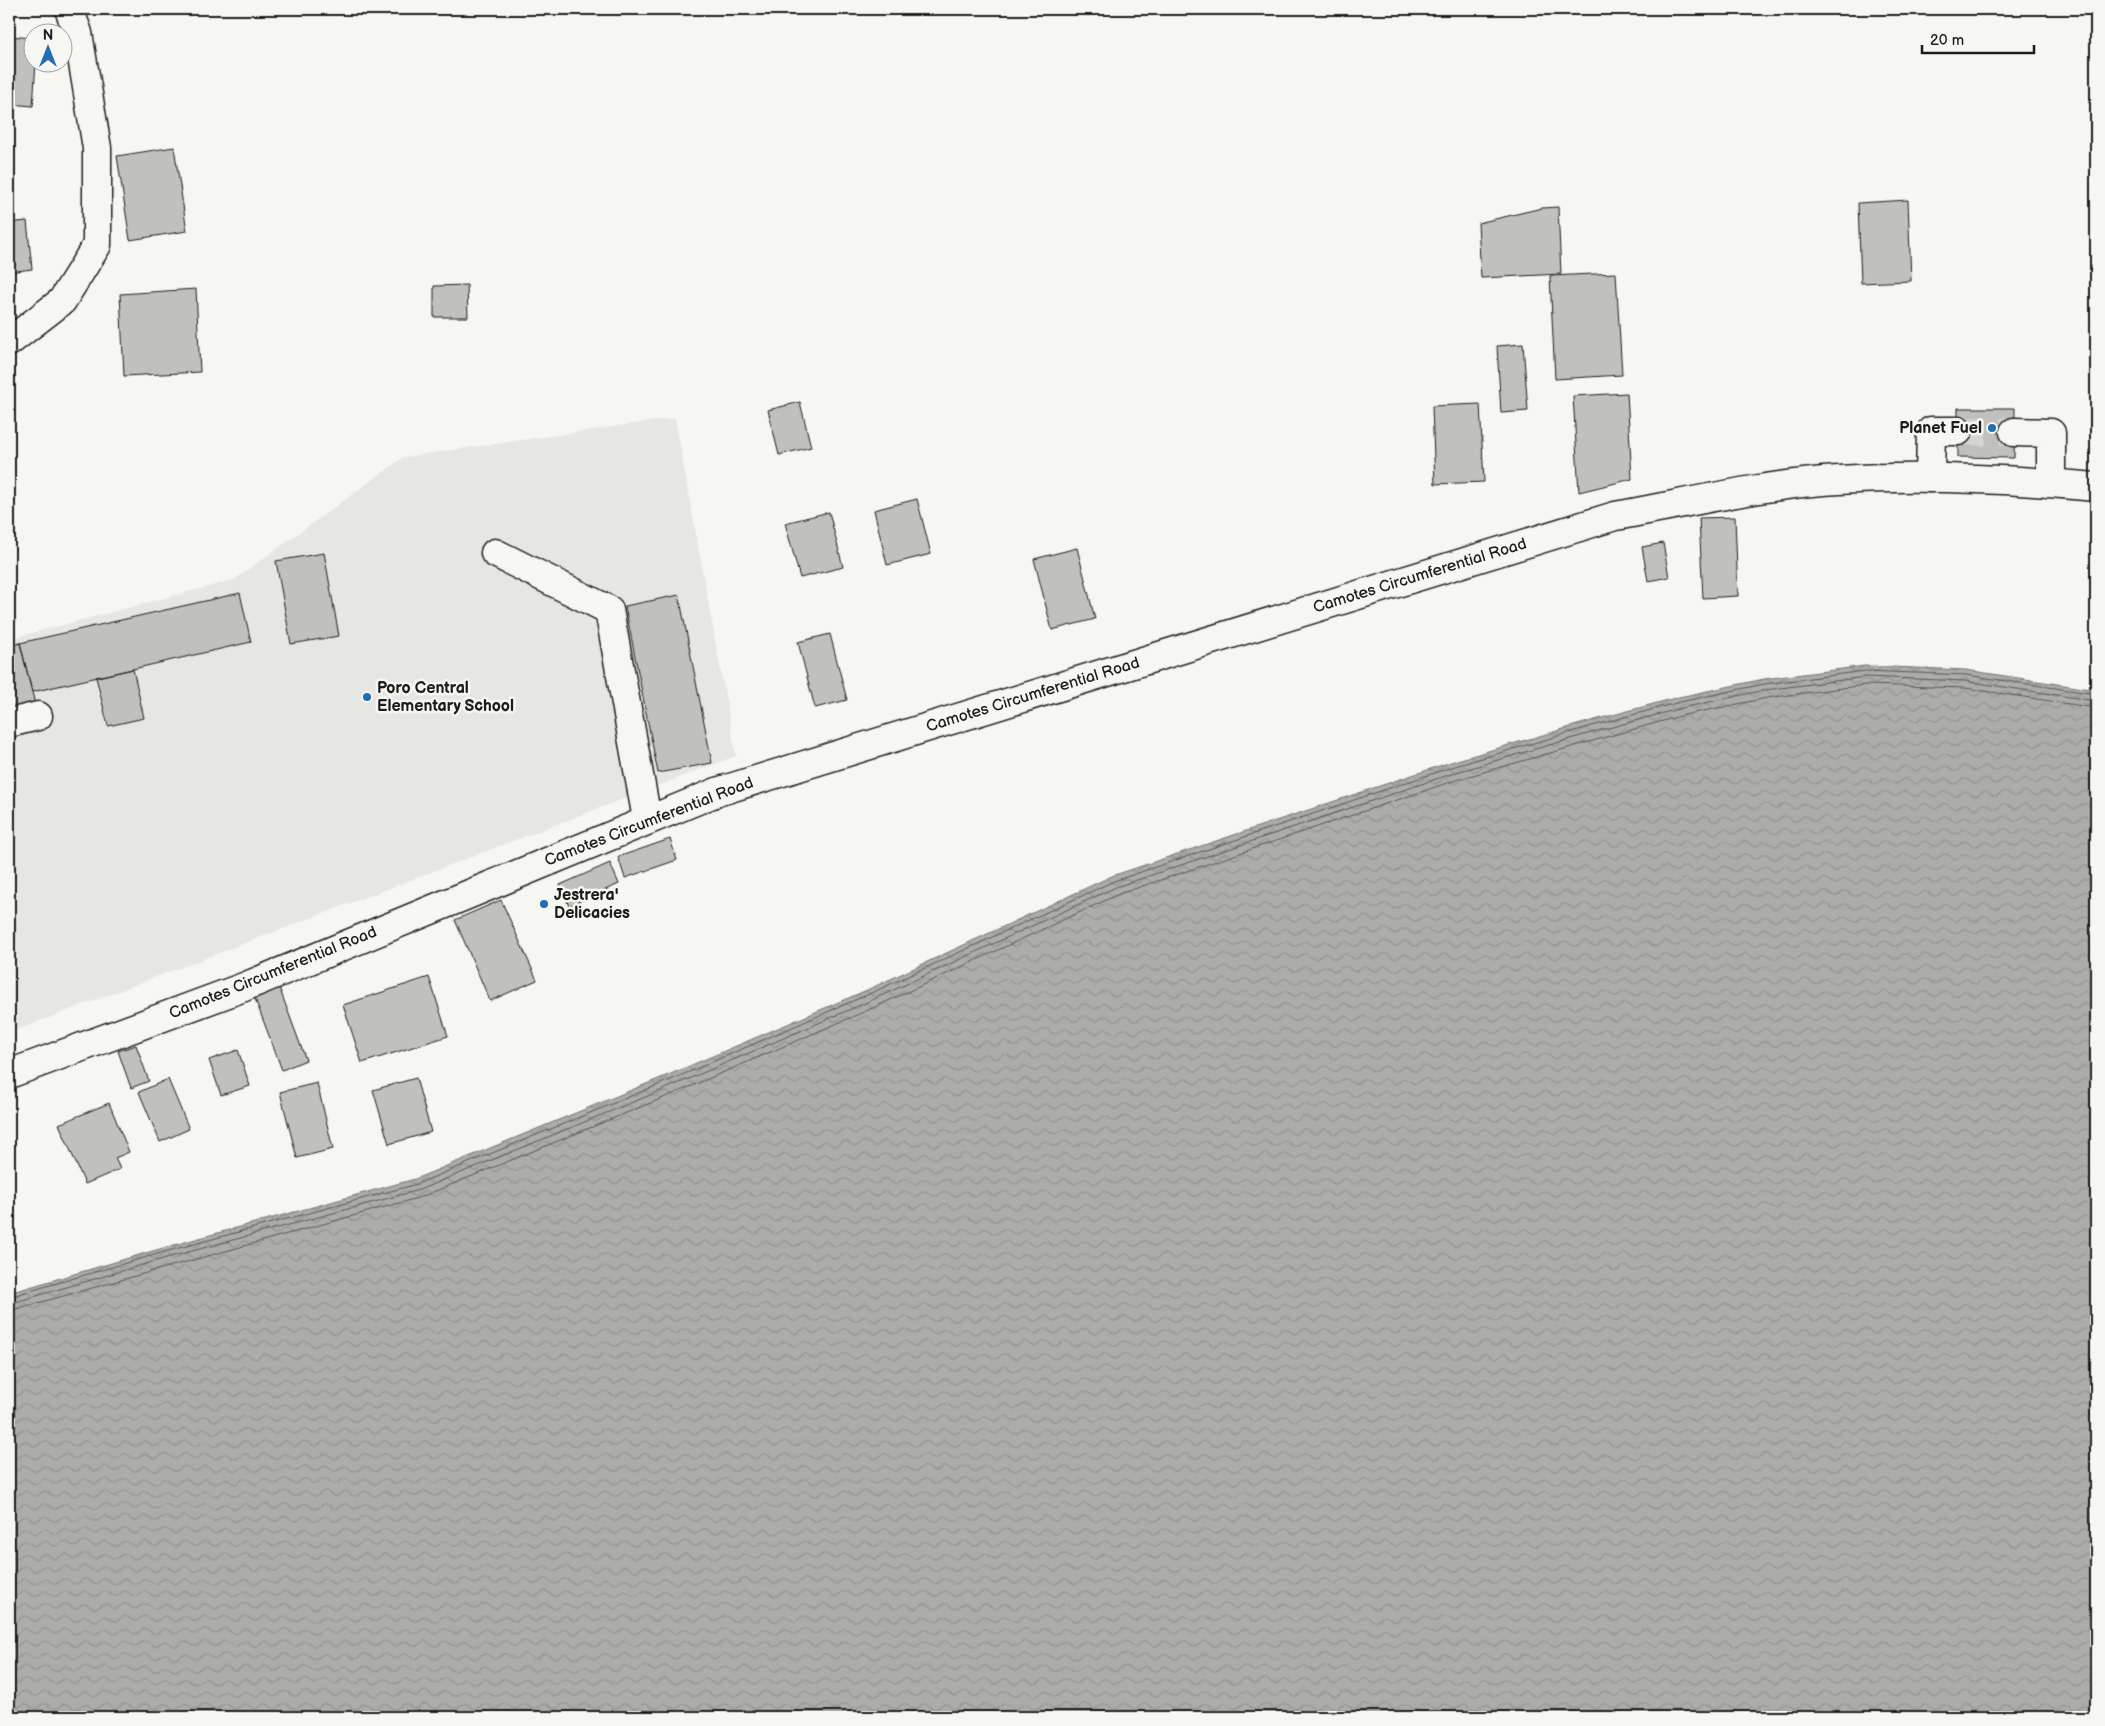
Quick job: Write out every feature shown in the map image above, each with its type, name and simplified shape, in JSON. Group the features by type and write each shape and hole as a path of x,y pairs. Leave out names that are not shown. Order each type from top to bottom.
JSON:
{"main road":[{"path":"9,342 62,301 97,245 97,148 78,34 69,9"},
{"path":"1930,478 1931,431 1958,431"},
{"path":"2014,432 2051,432 2050,482"},
{"name":"Camotes Circumferential Road","path":"9,1074 244,987 647,819 717,792 1615,516 1759,490 1838,480 1964,477 2050,482 2096,487"},
{"path":"495,553 609,610 647,819"},
{"path":"9,723 38,716"}],"shaded area":[{"name":"Poro Central Elementary School","path":"675,418 736,756 9,1033 9,639 234,580 404,457"}],"water":[{"path":"1865,666 1966,670 2096,690 2096,1717 9,1717 9,1293 163,1248 415,1179 673,1073 867,990 1112,876 1454,761 1591,721 1679,697 1764,679"}],"building":[{"path":"9,36 22,37 22,72 35,72 33,106 9,104"},
{"path":"174,147 187,231 130,240 117,156"},
{"path":"1908,200 1911,281 1861,283 1858,203"},
{"path":"1558,207 1561,274 1481,278 1478,223 1542,208"},
{"path":"27,221 32,269 9,272 9,223"},
{"path":"1616,273 1622,375 1555,379 1550,276"},
{"path":"467,285 468,317 434,317 434,286"},
{"path":"196,289 200,372 124,376 120,294"},
{"path":"1523,344 1528,411 1501,413 1497,346"},
{"path":"1627,393 1632,479 1579,492 1573,396"},
{"path":"800,402 811,447 779,455 768,410"},
{"path":"1480,404 1484,482 1435,484 1432,406"},
{"path":"1958,408 2015,408 2014,458 1958,457"},
{"path":"917,499 931,554 887,565 874,510"},
{"path":"829,512 843,567 800,578 785,523"},
{"path":"1735,517 1738,596 1703,598 1699,518"},
{"path":"1663,543 1669,577 1648,581 1642,547"},
{"path":"1077,548 1095,619 1052,630 1034,559"},
{"path":"324,553 339,636 291,644 276,561"},
{"path":"240,593 251,642 32,692 20,643"},
{"path":"679,595 712,763 658,773 625,606"},
{"path":"830,634 847,700 815,708 798,642"},
{"path":"20,643 35,704 9,710 9,646"},
{"path":"133,669 144,718 108,726 96,677"},
{"path":"670,839 677,860 625,878 618,857"},
{"path":"610,863 619,884 569,906 560,885"},
{"path":"501,900 537,980 490,1001 455,920"},
{"path":"429,977 448,1036 362,1063 343,1005"},
{"path":"279,987 306,1060 282,1070 254,996"},
{"path":"136,1045 149,1081 131,1088 118,1051"},
{"path":"238,1050 250,1086 221,1095 209,1060"},
{"path":"416,1078 431,1132 389,1144 373,1090"},
{"path":"168,1079 189,1129 160,1142 139,1092"},
{"path":"317,1083 333,1149 297,1158 280,1092"},
{"path":"109,1103 129,1152 115,1158 120,1169 85,1184 59,1124"}],"tunnel":[{"path":"1958,431 2014,432"}],"place":[{"name":"Planet Fuel","path":"1992,428"},
{"name":"Poro Central Elementary School","path":"367,697"},
{"name":"Jestrera' Delicacies","path":"544,904"}]}
